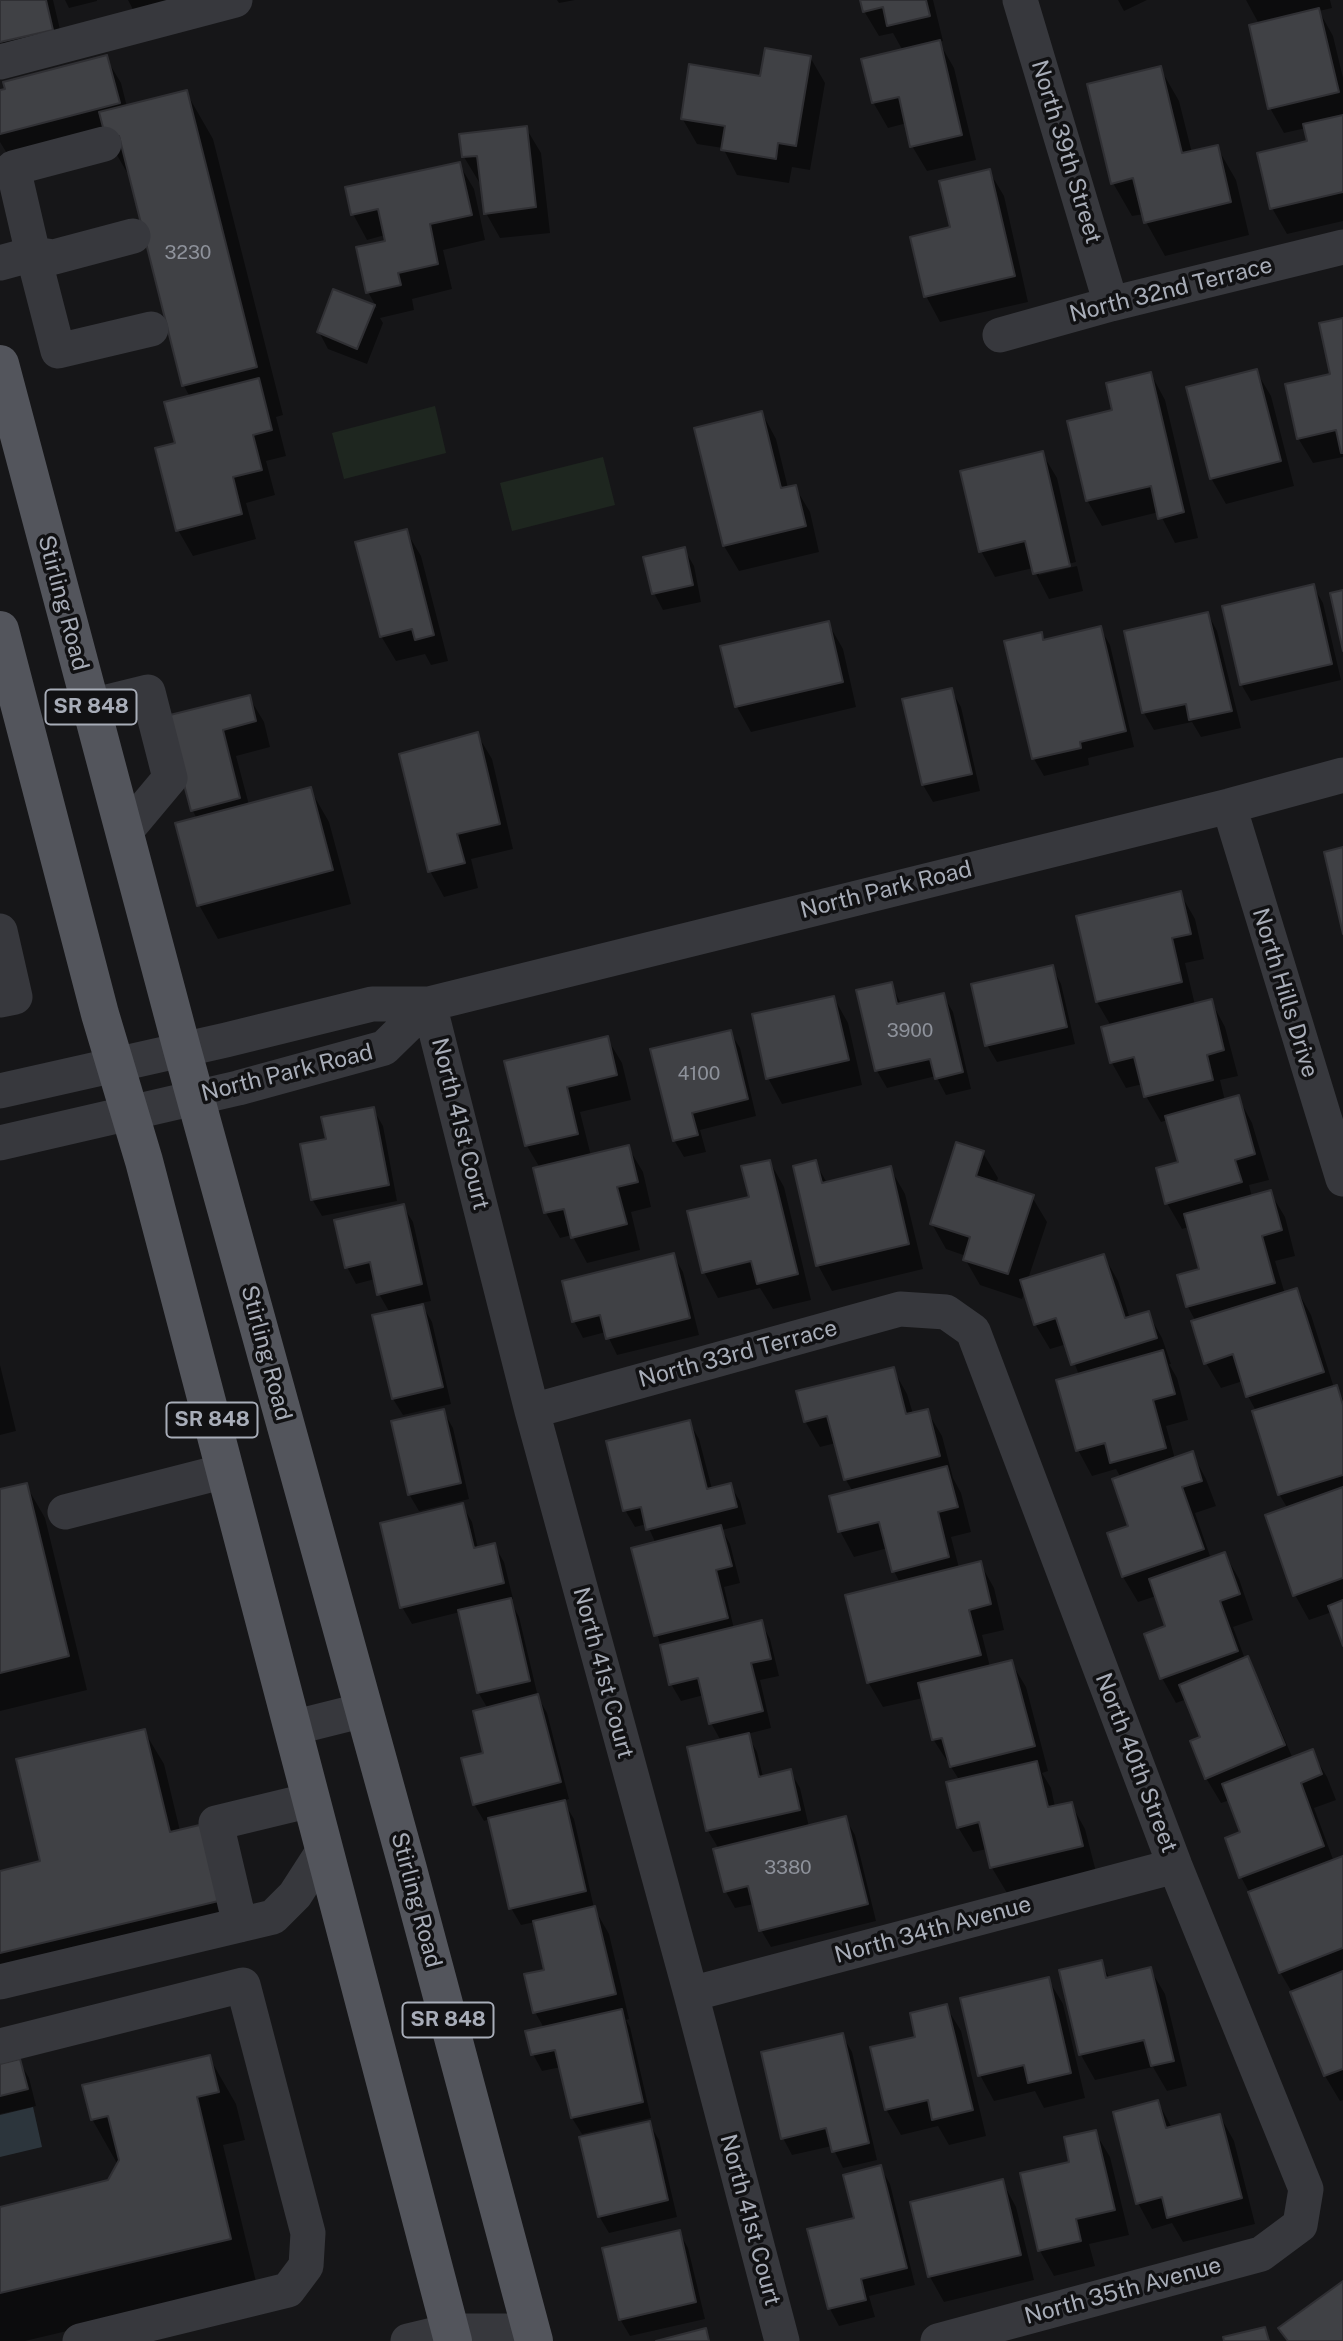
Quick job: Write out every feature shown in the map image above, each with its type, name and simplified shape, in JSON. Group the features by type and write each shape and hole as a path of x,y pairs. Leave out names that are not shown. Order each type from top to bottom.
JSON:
{"main road":[{"name":"Stirling Road","path":"0,364 182,1049 364,1710 527,2338"},
{"name":"SR 848","path":"0,630 7,684 129,1112 451,2336"}],"street":[{"path":"0,62 235,0"},
{"name":"North 39th Street","path":"1020,0 1111,304"},
{"path":"104,144 13,169 33,254 58,351 150,329"},
{"path":"0,263 33,254 54,257 133,236"},
{"name":"North 32nd Terrace","path":"1000,335 1111,304 1343,247"},
{"path":"90,706 148,692 170,778 124,833"},
{"name":"North Park Road","path":"0,1091 372,1004 429,1004 1229,806 1343,775"},
{"name":"North Hills Drive","path":"1229,806 1343,1180"},
{"path":"0,931 15,996 0,1000"},
{"name":"North Park Road","path":"0,1143 195,1097 384,1048 429,1004"},
{"name":"North 41st Court","path":"429,1004 532,1411 691,1994 782,2341"},
{"name":"North 33rd Terrace","path":"532,1411 900,1309 946,1312"},
{"name":"North 40th Street","path":"946,1312 973,1331 1175,1866 1306,2189 1300,2225"},
{"path":"65,1512 225,1471"},
{"path":"292,1728 364,1710"},
{"path":"240,1925 216,1823 311,1800"},
{"path":"0,1982 273,1917 295,1895 324,1850"},
{"name":"North 34th Avenue","path":"691,1994 1175,1866"},
{"path":"0,2046 243,1985 308,2233 306,2266 289,2290 80,2341"},
{"name":"North 35th Avenue","path":"939,2341 1261,2254 1300,2225"},
{"path":"408,2341 451,2336 527,2338"}],"shaded area":[{"path":"435,406 446,453 344,479 332,433"},
{"path":"603,457 615,505 512,531 500,483"},
{"path":"33,2107 42,2147 0,2157 0,2115"}],"building":[{"path":"0,0 46,0 53,30 0,42"},
{"path":"860,0 926,0 930,16 887,26 883,7 863,12"},
{"path":"1319,8 1339,92 1268,109 1249,25"},
{"path":"940,40 962,135 910,147 899,97 872,103 861,59"},
{"path":"765,48 811,56 796,146 778,143 776,159 721,150 725,126 681,119 689,64 760,76"},
{"path":"107,55 120,103 0,134 0,90 5,89 3,82"},
{"path":"1161,66 1182,153 1218,145 1231,202 1144,223 1133,178 1111,184 1087,84"},
{"path":"187,90 257,367 182,386 119,136 106,139 99,112"},
{"path":"1343,115 1343,192 1270,209 1257,153 1307,141 1303,124"},
{"path":"527,126 536,207 484,214 477,156 462,157 459,134"},
{"path":"460,162 472,215 430,224 438,264 398,273 401,285 366,293 356,247 385,241 378,209 351,215 345,187"},
{"path":"990,169 1015,276 924,297 910,237 950,227 939,181"},
{"path":"333,289 375,305 357,349 317,332"},
{"path":"1343,318 1341,453 1336,430 1297,439 1285,384 1330,374 1319,323"},
{"path":"1257,369 1281,461 1210,479 1186,387"},
{"path":"1151,372 1184,512 1158,519 1151,486 1086,501 1067,421 1112,410 1106,383"},
{"path":"259,378 272,430 253,435 262,470 233,477 242,514 176,531 155,448 175,443 164,402"},
{"path":"762,411 781,488 796,485 806,526 723,546 694,428"},
{"path":"1043,451 1070,566 1033,574 1025,541 979,552 960,471"},
{"path":"407,529 434,635 415,640 412,629 380,637 355,542"},
{"path":"685,547 693,585 652,594 643,557"},
{"path":"1314,584 1332,664 1240,685 1222,606"},
{"path":"1343,590 1343,651 1330,593"},
{"path":"1208,612 1232,711 1189,720 1186,704 1142,713 1124,631"},
{"path":"829,621 843,682 735,707 720,646"},
{"path":"1101,626 1126,731 1080,742 1081,748 1032,759 1004,641 1042,632 1043,640"},
{"path":"952,688 972,774 922,785 902,699"},
{"path":"250,695 256,721 223,730 240,798 191,811 166,716"},
{"path":"478,732 500,824 457,834 465,863 428,872 399,754"},
{"path":"311,787 333,870 197,906 175,823"},
{"path":"1343,847 1343,934 1324,852"},
{"path":"1181,891 1191,934 1172,938 1182,982 1096,1002 1076,916"},
{"path":"1053,965 1067,1027 985,1046 971,984"},
{"path":"892,982 897,1004 944,993 963,1072 935,1079 930,1059 875,1071 856,990"},
{"path":"834,996 849,1060 766,1079 752,1014"},
{"path":"1212,999 1224,1050 1207,1055 1213,1080 1144,1097 1134,1057 1110,1063 1101,1027"},
{"path":"731,1030 748,1099 692,1113 698,1135 673,1141 650,1049"},
{"path":"608,1036 617,1075 567,1087 578,1134 525,1146 504,1061"},
{"path":"1239,1095 1255,1154 1235,1160 1242,1182 1165,1204 1156,1168 1178,1162 1165,1116"},
{"path":"374,1107 389,1185 311,1200 300,1144 326,1139 321,1117"},
{"path":"956,1142 984,1151 976,1176 1034,1195 1008,1274 963,1260 970,1237 930,1224"},
{"path":"629,1145 638,1182 617,1187 627,1224 571,1238 564,1209 544,1213 533,1168"},
{"path":"770,1160 798,1274 757,1284 751,1261 702,1273 687,1211 749,1197 741,1166"},
{"path":"816,1160 822,1183 891,1166 909,1244 816,1266 793,1166"},
{"path":"1271,1190 1282,1230 1262,1236 1275,1283 1186,1307 1177,1275 1199,1269 1184,1214"},
{"path":"404,1204 422,1284 377,1295 370,1262 345,1268 334,1220"},
{"path":"674,1253 690,1318 606,1339 600,1315 572,1322 562,1281"},
{"path":"1104,1254 1125,1318 1149,1311 1157,1338 1071,1365 1056,1318 1034,1325 1020,1280"},
{"path":"1297,1288 1324,1372 1246,1397 1233,1354 1204,1364 1191,1321"},
{"path":"423,1304 443,1387 392,1399 372,1315"},
{"path":"1163,1350 1175,1394 1153,1400 1166,1448 1110,1463 1105,1443 1076,1451 1056,1380"},
{"path":"894,1367 906,1414 928,1409 940,1456 844,1480 827,1416 804,1422 796,1391"},
{"path":"1337,1385 1343,1405 1343,1475 1278,1495 1252,1411"},
{"path":"444,1409 461,1483 408,1495 391,1421"},
{"path":"690,1420 707,1489 731,1483 737,1507 646,1530 641,1507 623,1511 606,1441"},
{"path":"1193,1451 1202,1481 1182,1487 1204,1549 1122,1577 1107,1533 1128,1526 1112,1479"},
{"path":"947,1466 958,1507 938,1512 949,1557 892,1572 879,1522 838,1532 829,1496"},
{"path":"27,1483 69,1656 0,1673 0,1489"},
{"path":"1343,1487 1343,1578 1293,1596 1265,1515"},
{"path":"463,1503 474,1548 495,1543 504,1583 400,1608 380,1523"},
{"path":"721,1525 732,1566 716,1570 728,1618 654,1636 631,1548"},
{"path":"1225,1552 1240,1594 1220,1601 1238,1651 1160,1679 1144,1634 1165,1626 1149,1579"},
{"path":"981,1561 991,1604 969,1610 981,1655 867,1683 845,1595"},
{"path":"511,1598 530,1681 477,1693 458,1610"},
{"path":"1343,1600 1343,1646 1328,1606"},
{"path":"762,1620 771,1659 751,1663 763,1711 709,1724 698,1678 669,1685 660,1645"},
{"path":"1248,1656 1285,1745 1205,1779 1190,1741 1200,1737 1179,1685"},
{"path":"1012,1660 1035,1746 950,1767 942,1738 932,1740 918,1683"},
{"path":"538,1694 561,1782 473,1805 461,1758 483,1753 473,1711"},
{"path":"145,1729 170,1832 208,1823 227,1899 0,1953 0,1871 40,1861 16,1759"},
{"path":"749,1733 759,1777 791,1769 800,1810 706,1831 687,1747"},
{"path":"1313,1749 1322,1774 1301,1783 1324,1846 1239,1878 1225,1838 1240,1832 1222,1784"},
{"path":"1037,1761 1048,1807 1072,1802 1083,1846 990,1868 979,1822 957,1828 946,1782"},
{"path":"565,1800 586,1891 509,1909 488,1818"},
{"path":"846,1816 868,1904 759,1931 748,1886 724,1892 713,1849"},
{"path":"1343,1856 1343,1948 1279,1973 1248,1892"},
{"path":"595,1906 616,1994 533,2013 524,1974 544,1970 533,1921"},
{"path":"1102,1960 1106,1978 1151,1967 1174,2061 1151,2066 1144,2040 1079,2055 1059,1970"},
{"path":"1343,1971 1343,2069 1324,2076 1290,1992"},
{"path":"1049,1977 1071,2073 1028,2083 1024,2065 978,2076 960,1998"},
{"path":"947,2004 973,2110 932,2120 928,2100 885,2110 870,2047 915,2037 910,2013"},
{"path":"622,2009 643,2102 571,2118 555,2050 531,2055 525,2031"},
{"path":"843,2033 869,2143 832,2152 826,2128 781,2139 761,2052"},
{"path":"210,2055 219,2092 197,2097 231,2239 0,2293 0,2207 108,2180 119,2160 108,2116 91,2120 82,2085"},
{"path":"20,2059 28,2089 0,2096 0,2064"},
{"path":"1158,2100 1166,2128 1220,2114 1242,2198 1167,2218 1162,2197 1136,2204 1113,2112"},
{"path":"650,2121 668,2200 598,2217 579,2137"},
{"path":"1096,2130 1115,2210 1076,2219 1081,2241 1038,2251 1020,2173 1069,2162 1064,2137"},
{"path":"881,2165 907,2268 861,2279 866,2300 828,2309 807,2229 854,2218 843,2175"},
{"path":"1003,2179 1021,2255 928,2277 910,2202"},
{"path":"680,2230 696,2302 619,2320 602,2248"},
{"path":"1343,2281 1343,2341 1288,2341 1278,2328"},
{"path":"1265,2327 1269,2341 1224,2341 1223,2337"},
{"path":"706,2328 709,2341 656,2341"}]}
